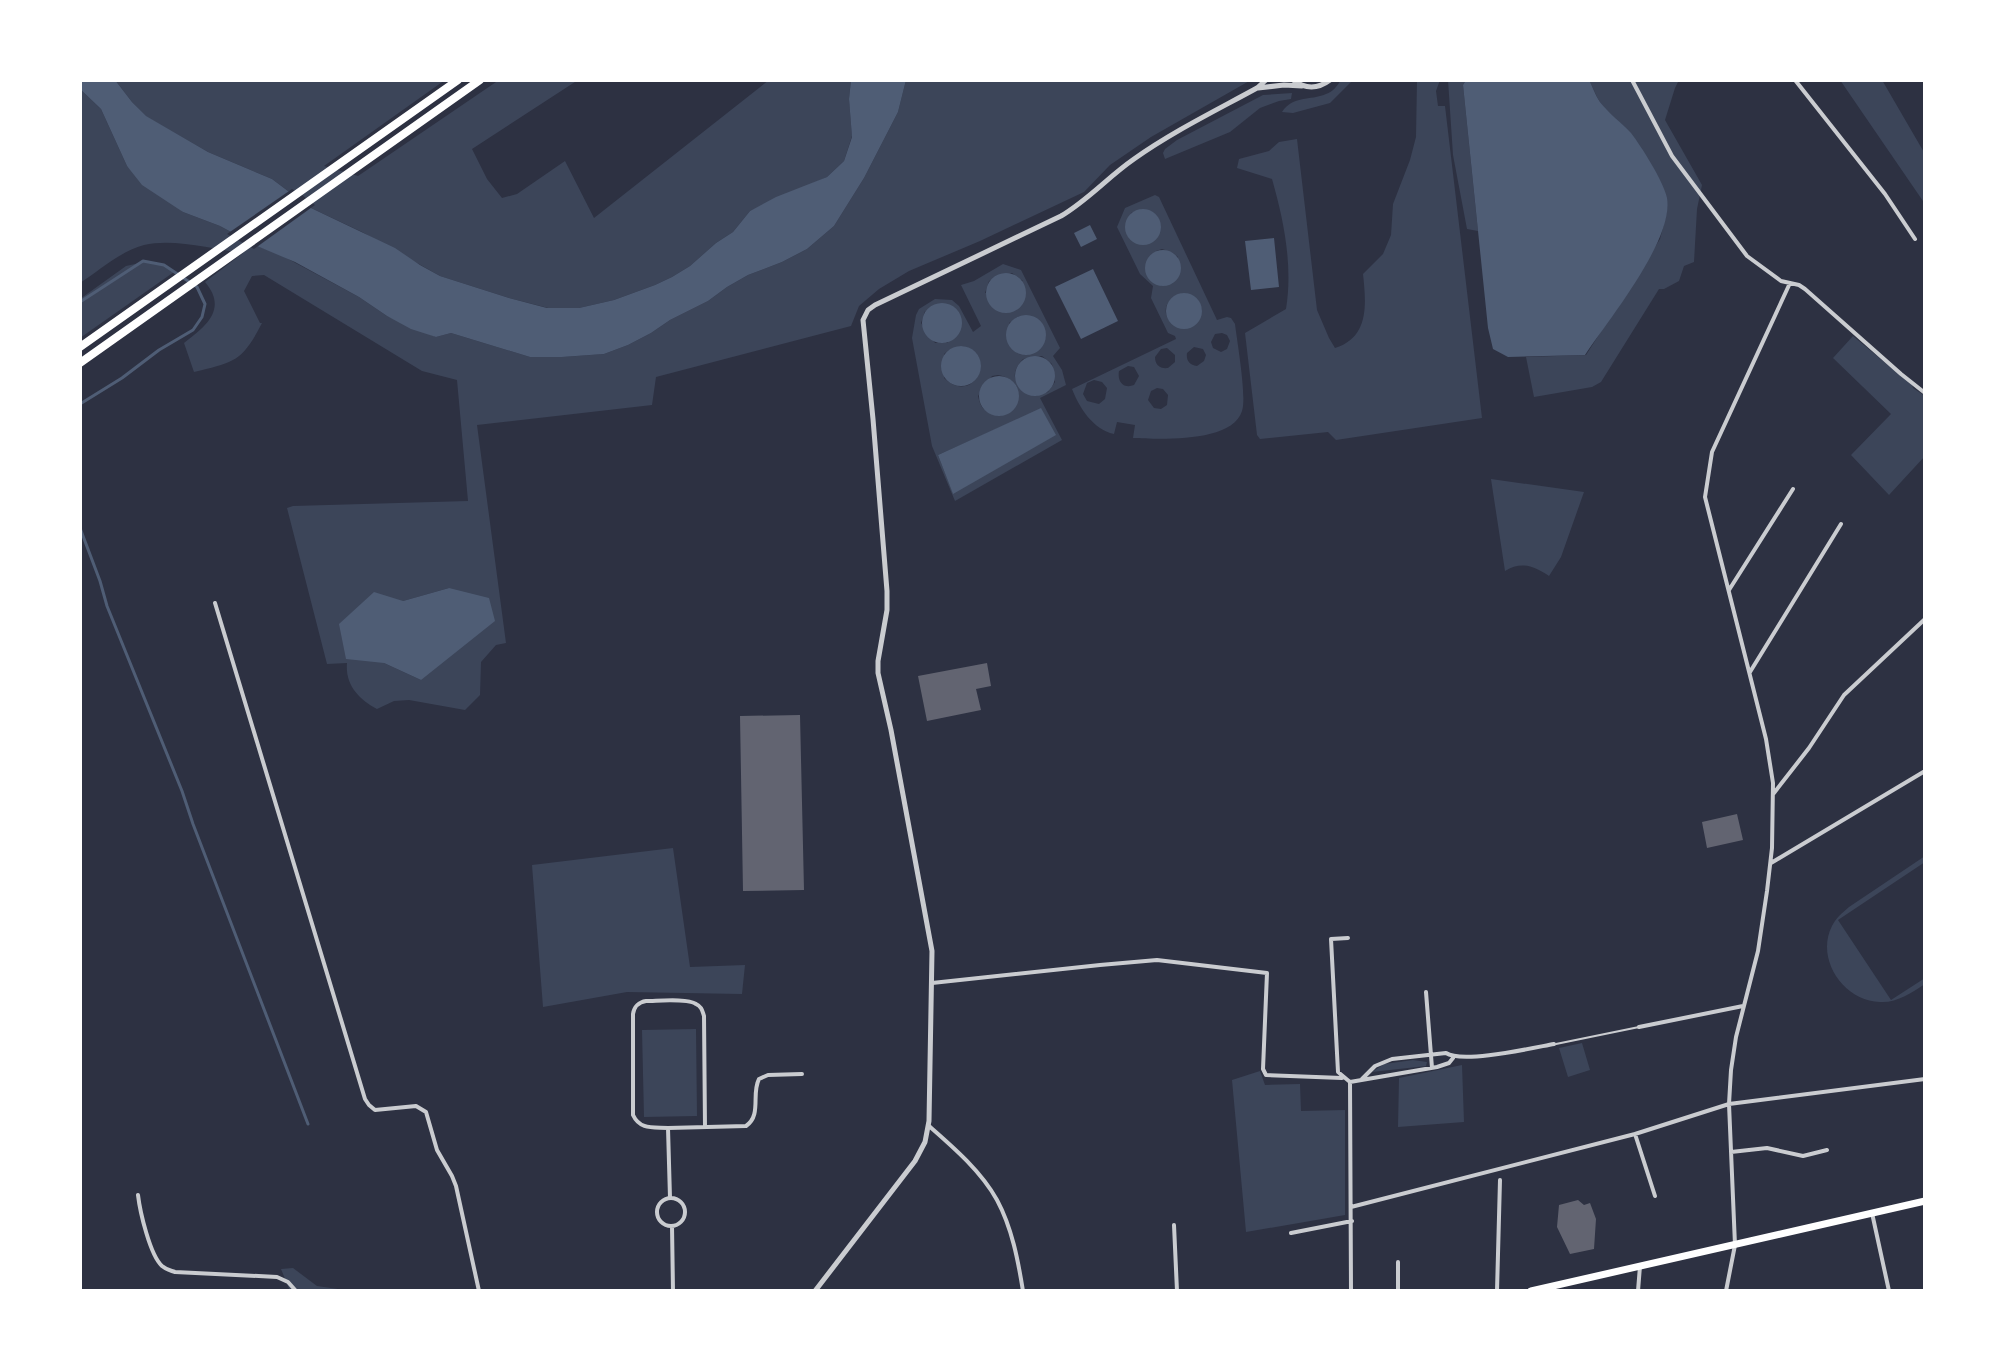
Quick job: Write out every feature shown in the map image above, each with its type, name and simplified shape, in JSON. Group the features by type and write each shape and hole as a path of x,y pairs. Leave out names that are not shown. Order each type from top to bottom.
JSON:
{"highway":[{"path":"80,347 458,80"},
{"path":"80,363 480,80"}],"main road":[{"path":"1531,1291 1925,1201"}],"street":[{"path":"815,1291 915,1161 929,1126 932,960 877,667 887,610 887,591 862,326 868,310 886,299 1061,216 1136,158 1266,80"},
{"path":"1293,80 1302,86"},
{"path":"1257,88 1275,85 1314,87 1330,80"},
{"path":"1632,80 1672,156 1747,256 1781,281 1805,289 1925,393"},
{"path":"1795,80 1885,194 1915,239"},
{"path":"1726,1291 1735,1245 1729,1104 1734,1045 1758,951 1771,863 1773,794 1769,755 1705,497 1712,452 1790,283"},
{"path":"1729,590 1793,489"},
{"path":"1750,673 1841,524"},
{"path":"215,603 365,1099 371,1108 379,1111 416,1106 426,1112 437,1150 454,1181 479,1291"},
{"path":"1773,794 1802,758 1844,695 1925,619"},
{"path":"1771,863 1925,771"},
{"path":"1342,1078 1338,1072 1331,939 1348,938"},
{"path":"932,983 1157,960 1267,973 1263,1069 1266,1075 1342,1078 1350,1082 1432,1068 1449,1063 1453,1058"},
{"path":"1426,992 1432,1068"},
{"path":"705,1127 702,1009 692,1002 644,1001 635,1007 633,1014 633,1115 636,1122 644,1127 668,1128 741,1127 749,1125 755,1116 755,1088 759,1079 768,1075 802,1074"},
{"path":"1639,1027 1744,1006"},
{"path":"1361,1080 1375,1066 1392,1059 1446,1053 1453,1058 1554,1044"},
{"path":"1351,1207 1635,1134 1729,1104 1925,1079"},
{"path":"1350,1082 1351,1291"},
{"path":"929,1126 965,1160 997,1201 1015,1247 1023,1291"},
{"path":"668,1128 670,1198"},
{"path":"1635,1134 1655,1196"},
{"path":"1731,1152 1767,1148 1803,1156 1827,1150"},
{"path":"1497,1291 1500,1180"},
{"path":"138,1195 157,1259 166,1269 277,1277 288,1282 296,1291"},
{"path":"670,1198 682,1202 685,1210 681,1223 672,1226 663,1224 657,1213 662,1201 670,1198"},
{"path":"1872,1213 1889,1291"},
{"path":"1291,1233 1352,1221"},
{"path":"1174,1225 1177,1291"},
{"path":"672,1226 673,1291"},
{"path":"1398,1262 1398,1291"},
{"path":"1638,1291 1640,1266"}],"lane":[{"path":"1554,1044 1639,1027"}],"shaded area":[{"path":"80,80 115,80 146,116 208,152 272,179 311,208 395,248 440,276 547,308 579,308 614,300 672,277 733,232 750,211 827,177 844,161 852,137 851,80 906,80 898,112 864,178 834,226 807,249 748,275 628,345 604,354 530,357 451,333 436,337 411,329 295,262 183,212 142,185 127,166 101,109 80,89"},
{"path":"115,80 445,80 324,166 358,176 499,80 578,80 472,149 487,179 502,198 517,194 565,161 594,218 769,80 851,80 852,136 844,161 827,177 750,211 733,232 672,277 614,300 579,308 548,308 440,276 362,232 311,208 272,179 208,152 145,116"},
{"path":"906,80 1251,80 1151,137 1110,165 1084,192 909,271 879,289 859,306 851,326 656,377 652,405 477,425 506,643 496,645 481,662 480,695 465,710 409,700 394,701 377,709 354,690 348,678 347,663 327,664 287,508 468,501 457,380 422,371 264,275 252,276 244,291 262,323 249,346 228,362 194,372 184,343 200,330 214,309 212,292 205,282 243,253 180,243 144,245 119,256 80,283 80,89 101,109 127,166 183,212 279,254 359,297 387,316 436,337 451,333 530,357 604,354 628,345 748,275 807,249 834,226 864,178 898,112","holes":["449,588 421,680 384,663 403,601"]},
{"path":"1341,80 1353,80 1330,103 1293,113 1282,112 1291,103 1328,93"},
{"path":"1417,80 1440,80 1436,91 1438,106 1445,106 1482,418 1336,440 1328,432 1260,439 1257,435 1245,333 1286,309 1288,260 1284,227 1272,179 1237,168 1239,159 1269,151 1279,142 1297,139 1317,310 1335,348 1355,336 1360,327 1365,307 1363,274 1383,254 1391,235 1393,204 1416,137"},
{"path":"1448,80 1466,80 1463,85 1478,231 1467,229 1453,155"},
{"path":"1466,80 1589,80 1600,102 1631,133 1662,183 1667,198 1661,235 1638,279 1585,355 1508,357 1493,349 1488,328 1463,85"},
{"path":"1589,80 1679,80 1665,120 1702,185 1697,209 1694,262 1684,266 1679,281 1659,289 1601,382 1592,387 1534,397 1526,357 1586,355 1660,239 1666,216 1667,200 1598,99"},
{"path":"1840,80 1882,80 1925,154 1925,204"},
{"path":"1292,93 1291,99 1260,108 1230,132 1165,159 1165,149 1177,140 1263,95"},
{"path":"1155,195 1159,197 1217,320 1227,317 1235,324 1243,404 1236,421 1225,429 1194,437 1133,438 1135,425 1117,422 1114,434 1094,423 1075,396 1072,389 1176,339 1168,333 1151,298 1153,286 1140,274 1117,227 1125,208","holes":["1142,209 1157,216 1160,233 1136,243 1127,235 1131,213","1162,249 1178,257 1173,283 1161,286 1156,251","1182,293 1190,295 1198,300 1202,311 1188,328 1179,327 1168,319 1166,307 1169,301","1222,333 1230,341 1227,349 1221,352 1213,348 1211,342 1215,334","1194,347 1203,349 1206,355 1197,366 1188,360 1187,353","1167,348 1175,355 1175,362 1163,368 1157,364 1155,357 1161,349","1128,366 1134,367 1139,376 1134,385 1127,386 1120,381 1119,371","1094,380 1102,382 1107,388 1105,399 1099,404 1087,401 1083,394 1087,383","1163,389 1168,395 1167,405 1161,409 1154,408 1148,400 1151,391"]},
{"path":"1143,209 1156,214 1161,227 1156,240 1143,245 1130,240 1125,227 1130,214"},
{"path":"1090,225 1097,239 1081,247 1074,233"},
{"path":"1274,238 1279,287 1251,290 1245,241"},
{"path":"1163,250 1176,255 1181,268 1176,281 1163,286 1150,281 1145,268 1150,255"},
{"path":"144,262 163,265 174,272 80,338 80,299 126,266"},
{"path":"1003,264 1021,270 1060,348 1053,356 1062,370 1066,385 1040,398 1062,440 955,501 932,446 912,338 919,309 935,299 952,300 959,306 973,332 981,326 961,285","holes":["1012,273 1023,281 985,293 989,281","925,311 948,343 935,343 921,323","1019,316 1046,335 1037,351 1019,354 1009,323","961,346 973,350 981,366 973,382 965,386 955,385 944,378 944,354","1042,356 1052,364 1055,382 1048,392 1036,396 1016,381 1018,366 1023,359","998,375 1009,379 1016,386 1018,394 1013,409 998,416 984,409 978,396 992,376","1041,409 1055,435 953,493 938,455"]},
{"path":"1093,269 1118,321 1081,339 1055,287"},
{"path":"1006,273 1020,279 1026,293 1020,307 1006,313 992,307 986,293 992,279"},
{"path":"1184,293 1197,298 1202,311 1197,324 1184,329 1171,324 1166,311 1171,298"},
{"path":"942,303 956,309 962,323 956,337 942,343 928,337 922,323 928,309"},
{"path":"1026,315 1040,321 1046,335 1040,349 1026,355 1012,349 1006,335 1012,321"},
{"path":"1853,336 1925,396 1925,456 1889,495 1851,455 1891,414 1833,358"},
{"path":"961,346 975,352 981,366 975,380 961,386 947,380 941,366 947,352"},
{"path":"1035,356 1049,362 1055,376 1049,390 1035,396 1021,390 1015,376 1021,362"},
{"path":"999,376 1013,382 1019,396 1013,410 999,416 985,410 979,396 985,382"},
{"path":"1041,408 1056,435 953,494 938,455"},
{"path":"1491,479 1584,492 1561,557 1549,576 1527,566 1505,571"},
{"path":"449,588 489,598 495,621 421,680 384,663 346,659 339,624 374,592 403,601"},
{"path":"673,848 690,967 745,965 742,994 627,992 543,1007 532,865"},
{"path":"1925,856 1925,862 1838,920 1891,1000 1925,978 1925,984 1898,999 1886,1002 1867,1000 1845,986 1830,964 1827,952 1832,926 1849,907"},
{"path":"696,1029 697,1116 644,1117 642,1030"},
{"path":"1582,1043 1590,1070 1568,1077 1559,1048"},
{"path":"1413,1060 1427,1062 1426,1066 1372,1072 1384,1064"},
{"path":"1462,1065 1464,1122 1398,1127 1399,1078"},
{"path":"1260,1071 1265,1085 1300,1084 1301,1111 1345,1110 1345,1215 1246,1232 1232,1080"},
{"path":"293,1268 317,1286 379,1291 290,1291 281,1269"}],"pier":[{"path":"292,189 315,205 254,249 227,234"}],"building":[{"path":"987,663 991,686 976,689 981,710 927,721 918,676"},
{"path":"800,715 804,890 743,891 740,716"},
{"path":"1737,814 1743,840 1707,848 1702,822"},
{"path":"1578,1200 1584,1205 1590,1203 1596,1219 1594,1249 1570,1254 1557,1227 1559,1205"}],"waterway":[{"path":"80,302 143,261 164,265 197,287 205,304 202,317 193,330 80,404"},
{"path":"80,528 107,606 182,791 308,1124"}]}
